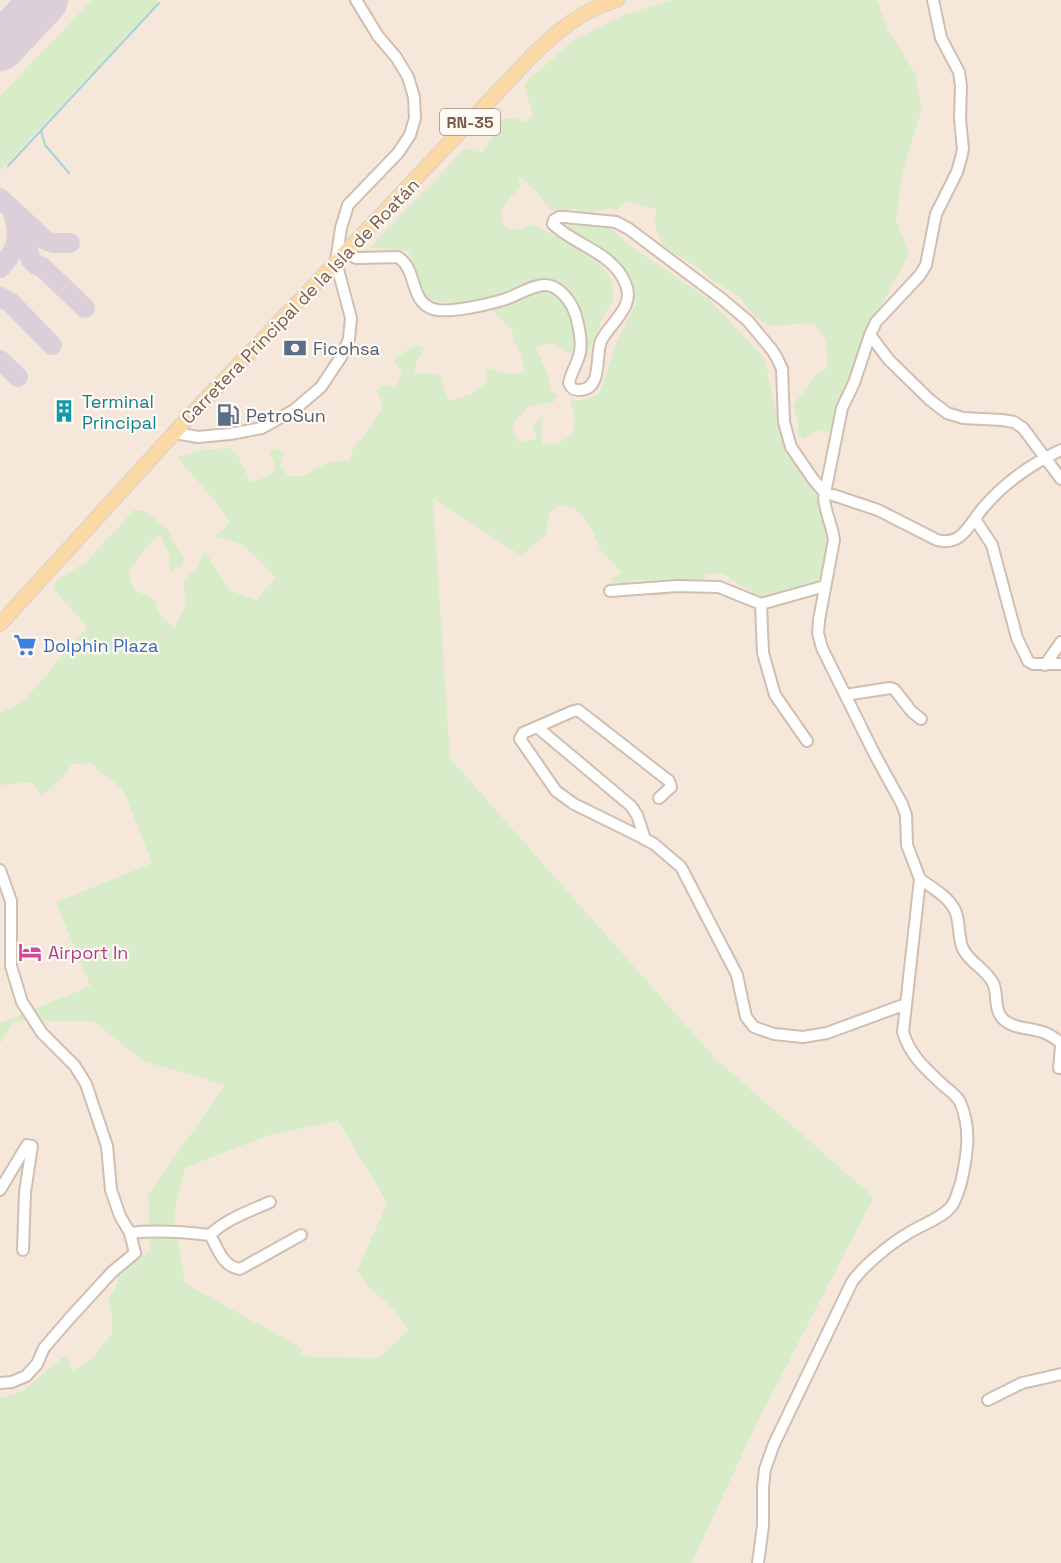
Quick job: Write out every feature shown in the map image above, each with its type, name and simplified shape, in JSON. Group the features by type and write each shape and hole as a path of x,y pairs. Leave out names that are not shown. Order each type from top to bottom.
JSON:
{"main road":[{"name":"Carretera Principal de la Isla de Roatán","path":"0,624 175,433 556,33 582,14 617,0"}],"street":[{"path":"175,433 198,437 262,428 294,410 321,387 341,357 349,339 351,318 341,257 341,228 348,205 398,153 410,135 415,118 414,97 408,77 396,57 378,36 356,0"},
{"path":"758,1563 763,1527 765,1469 774,1444 852,1282 860,1270 905,1235 951,1207 958,1194 968,1143 967,1123 958,1099 913,1054 903,1032 920,879 907,845 906,815 822,648 818,633 834,540 824,504 824,492 842,408 854,383 876,322 920,275 926,265 936,214 957,172 963,149 960,119 961,86 958,72 941,38 933,0"},
{"path":"341,257 398,258 407,266 419,298 425,306 436,310 444,311 484,305 536,287 545,285 554,287 573,307 581,348 569,383 575,390 582,390 591,387 595,380 600,344 624,308 628,297 627,285 608,262 591,248 553,224 554,220 559,217 616,222 629,229 722,299 748,321 772,350 782,369 784,422 791,447 824,492 878,510 915,530 945,542 960,536 1006,483 1061,450"},
{"path":"870,335 889,360 930,400 947,413 963,418 1014,422 1023,428 1061,479"},
{"path":"975,519 992,545 1017,638 1028,661 1033,664 1061,664"},
{"path":"610,591 677,586 719,587 761,604 825,586"},
{"path":"761,604 763,653 775,695 807,741"},
{"path":"1045,665 1061,642"},
{"path":"845,695 890,688 912,712 921,718"},
{"path":"659,798 671,787 666,777 578,710 523,733 520,739 556,791 574,804 654,844 681,867 737,975 746,1017 754,1027 774,1035 811,1036 827,1033 906,1004"},
{"path":"537,727 630,806 637,815 645,839"},
{"path":"0,870 11,901 11,966 22,1002 42,1033 75,1066 86,1084 107,1146 111,1190 120,1216 130,1233 135,1253 112,1272 69,1319 44,1348 37,1364 26,1376 12,1382 0,1383"},
{"path":"920,879 948,900 956,911 963,948 995,986 996,1005 1000,1015 1007,1022 1045,1033 1061,1045 1059,1068"},
{"path":"0,1190 27,1145 32,1146 25,1192 24,1250"},
{"path":"210,1235 237,1217 270,1202"},
{"path":"130,1233 182,1232 210,1235"},
{"path":"210,1235 225,1262 240,1269 301,1235"},
{"path":"988,1400 1022,1383 1061,1374"}],"shaded area":[{"path":"0,0 1061,0 1061,1563 692,1563 756,1425 874,1197 716,1059 450,758 432,498 152,863 56,902 90,986 0,1023"},
{"path":"15,1021 94,1021 143,1061 226,1084 148,1195 150,1252 118,1283 108,1299 112,1316 112,1333 92,1359 71,1370 65,1354 23,1392 0,1398 0,1046"},
{"path":"338,1121 387,1204 357,1271 368,1287 391,1307 408,1330 378,1358 299,1356 302,1349 185,1283 174,1213 185,1168 270,1135"}],"green space":[{"path":"92,0 156,0 158,3 0,171 0,96"},
{"path":"671,0 877,0 889,32 915,73 922,108 903,170 896,220 909,254 872,323 867,342 841,397 835,415 835,426 827,434 818,430 803,439 798,434 798,423 793,406 813,378 827,368 827,349 824,338 813,323 771,326 756,318 739,296 663,246 655,227 656,209 625,201 616,211 609,208 591,213 573,209 552,211 532,187 520,178 518,183 522,187 511,196 501,211 502,222 509,229 521,229 532,224 591,257 606,272 613,284 613,301 604,315 578,379 582,367 570,353 552,343 535,346 548,375 551,391 558,395 554,402 528,407 512,425 520,443 536,439 536,432 532,427 543,416 541,436 543,445 559,443 573,434 575,414 569,401 583,400 599,394 618,339 636,303 620,268 581,239 566,224 606,224 636,250 709,299 765,359 781,434 822,505 829,530 827,554 820,590 772,609 757,599 751,591 722,573 706,574 703,588 651,597 642,579 622,585 610,580 622,573 600,549 585,519 574,508 558,505 549,513 546,534 522,556 433,498 450,758 716,1059 874,1197 756,1425 692,1563 0,1563 0,1398 23,1391 66,1354 72,1370 92,1359 112,1333 112,1316 108,1299 118,1283 116,1270 150,1251 148,1195 225,1085 143,1061 93,1021 15,1021 0,1045 0,1023 90,986 56,902 152,863 126,796 120,787 90,763 72,764 64,776 42,796 32,782 0,784 0,713 23,702 87,627 52,587 59,579 87,561 134,510 144,511 168,529 184,557 183,566 170,572 169,552 160,535 149,544 128,571 134,590 154,599 159,614 174,628 185,608 184,580 198,567 205,550 231,591 256,600 276,578 242,545 214,536 230,523 221,508 177,457 201,450 230,448 238,456 250,481 257,481 275,472 274,462 269,452 276,448 284,453 280,465 288,476 303,476 329,462 350,460 355,447 370,428 383,405 376,390 383,385 396,387 402,373 394,360 414,345 424,348 416,362 414,374 440,375 449,401 471,394 488,381 485,368 509,374 525,373 521,355 513,340 513,332 492,310 430,300 424,293 408,251 369,248 466,148 482,153 501,119 515,118 524,122 533,116 524,84 574,40 624,15","holes":["338,1121 387,1203 357,1271 368,1287 391,1307 408,1330 378,1358 300,1356 303,1349 185,1283 174,1213 185,1168 270,1135"]}],"waterway":[{"path":"8,166 159,3"},
{"path":"41,131 45,145 69,173"}],"taxiway":[{"path":"0,198 45,240 53,243 70,243"},
{"path":"0,268 11,254 16,241 17,234 12,209 20,224 31,260 42,267 85,308"},
{"path":"0,297 10,302 52,345"},
{"path":"0,360 18,377"}],"runway":[{"path":"0,47 44,0"}],"place":[{"name":"Ficohsa","path":"295,348"},
{"name":"Terminal Principal","path":"64,411"},
{"name":"PetroSun","path":"228,415"},
{"name":"Dolphin Plaza","path":"25,645"},
{"name":"Airport In","path":"30,952"}]}
